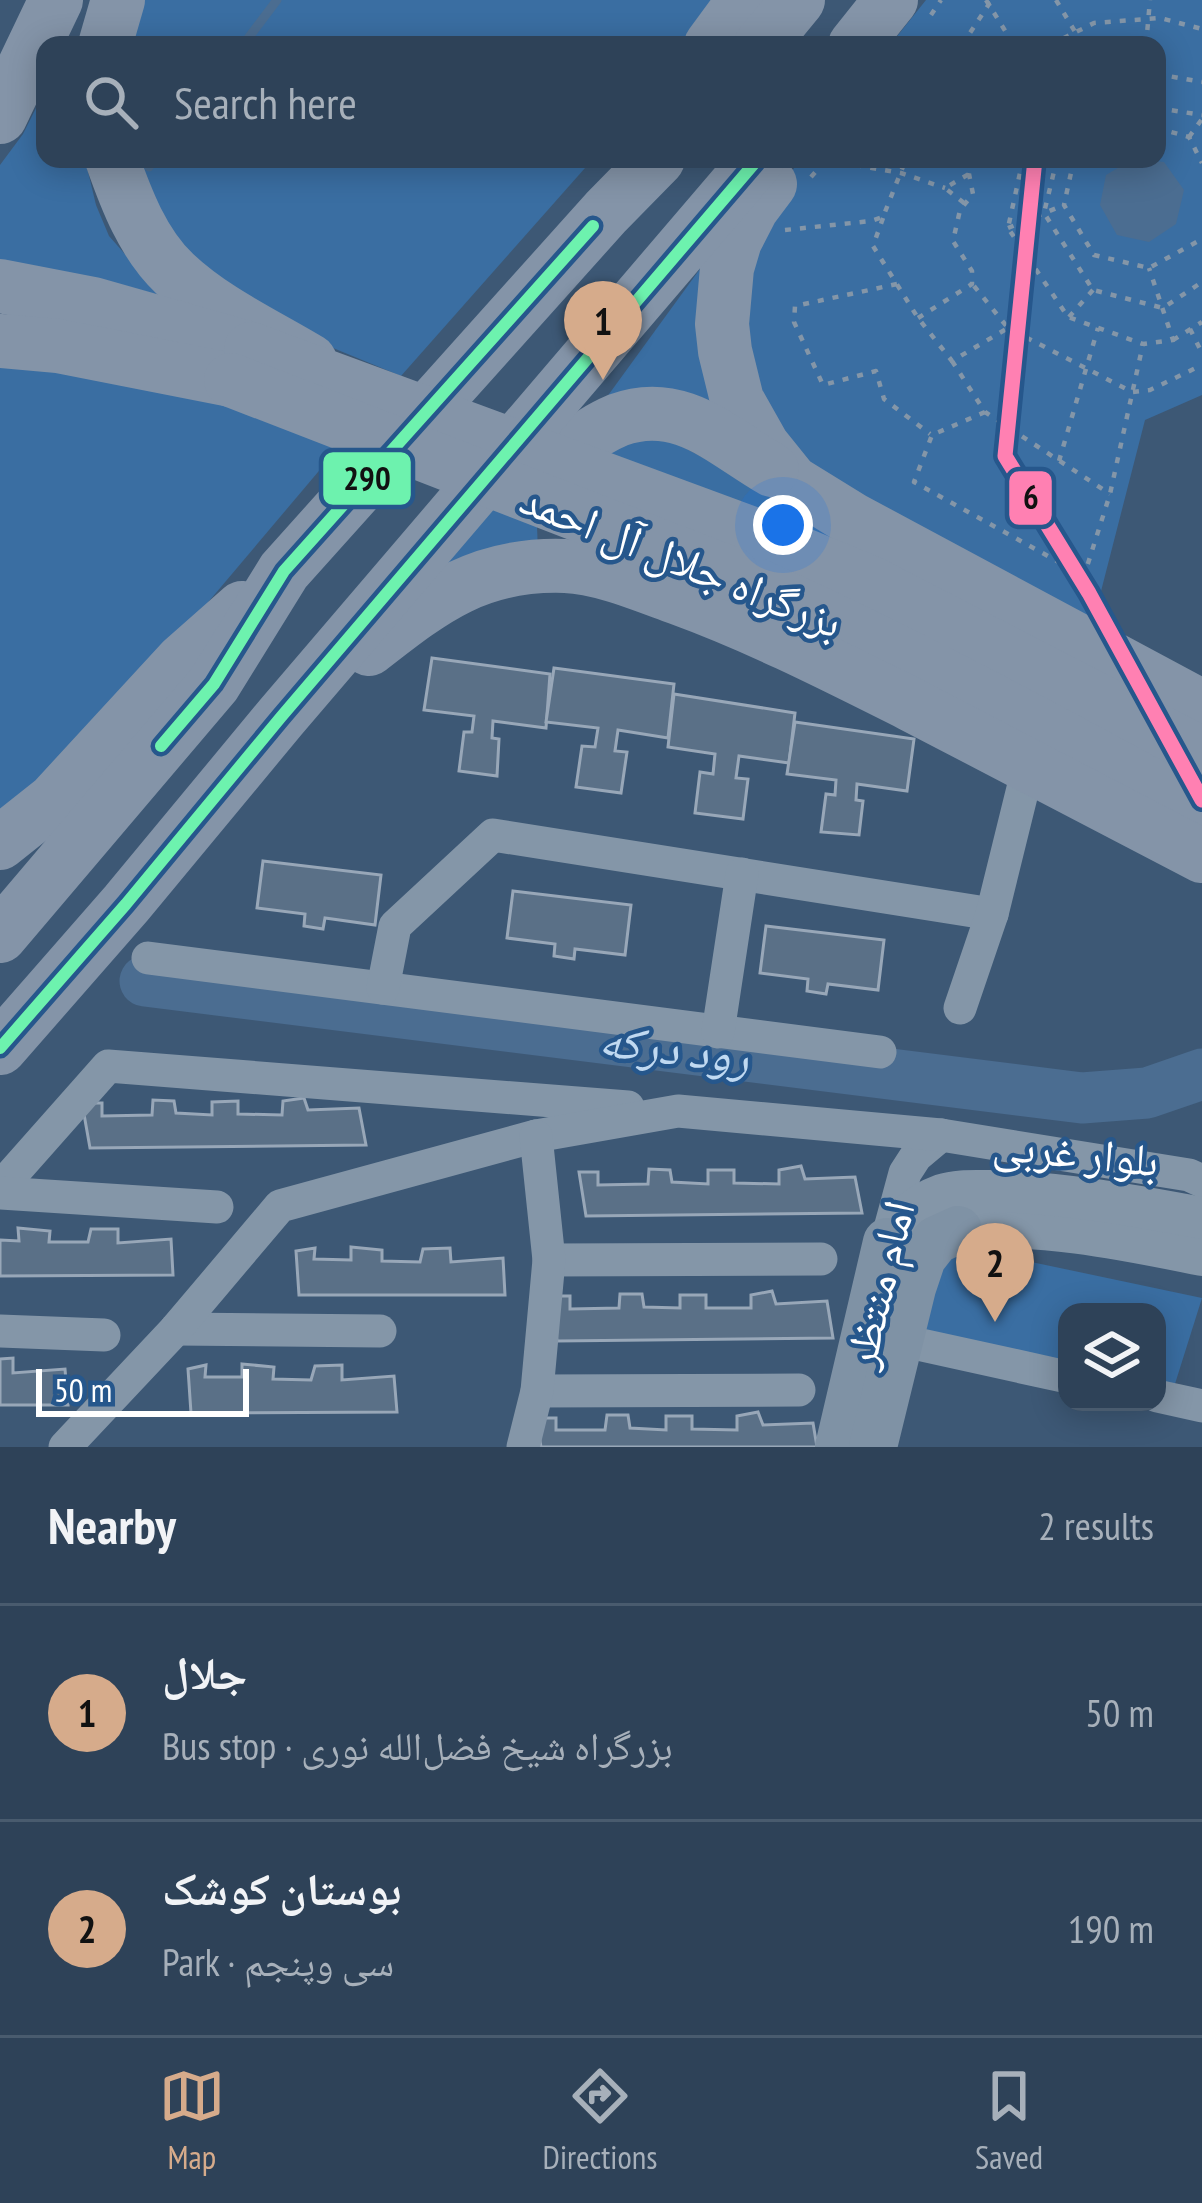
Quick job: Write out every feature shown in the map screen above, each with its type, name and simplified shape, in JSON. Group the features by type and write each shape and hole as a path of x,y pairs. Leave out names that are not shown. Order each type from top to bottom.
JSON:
{"highway":[{"path":"39,36 56,0"},
{"path":"108,36 118,0"},
{"path":"718,36 744,0"},
{"path":"768,36 798,0"},
{"path":"0,117 36,42"},
{"path":"116,168 137,219 173,272 211,301 342,381"},
{"path":"606,212 632,168"},
{"path":"0,843 54,800 182,661 284,571 649,168"},
{"path":"0,1048 750,168"},
{"path":"781,168 735,241 727,268 722,324 737,400 763,446 792,482"},
{"name":"بزرگراه جلال آل احمد","path":"0,286 93,304 241,365 744,555 891,593 1202,754"},
{"name":"بزرگراه جلال آل احمد","path":"0,321 142,352 342,381 744,555 840,622 986,694 1202,813"},
{"path":"0,341 241,365"},
{"path":"568,565 550,532 550,494 561,464 584,439 608,424 629,416 672,414 701,426 852,519 1202,707"},
{"path":"281,717 455,587 488,575 568,565 628,580 770,634 1202,856"},
{"path":"0,935 214,683 284,571"}],"main road":[{"name":"امام منتظر","path":"873,1447 922,1258 936,1240 958,1230"},
{"name":"امام منتظر","path":"839,1447 887,1242"}],"street":[{"path":"960,1008 992,914 1029,764"},
{"path":"383,988 395,926 493,836 992,914"},
{"path":"718,1032 742,874"},
{"path":"148,958 880,1052"},
{"path":"0,1191 108,1066 941,1135 1189,1175 1202,1181"},
{"path":"65,1447 176,1329 280,1206 536,1136 678,1112"},
{"name":"امام منتظر","path":"887,1242 905,1173 916,1156 941,1135"},
{"path":"523,1447 537,1390 549,1259 536,1136"},
{"path":"0,1191 218,1207"},
{"name":"بلوار غربی","path":"887,1242 904,1216 918,1206 946,1193 968,1191 1063,1196 1202,1218"},
{"name":"بلوار غربی","path":"958,1230 1041,1230 1202,1255"},
{"path":"549,1259 821,1258"},
{"path":"176,1329 380,1331"},
{"path":"0,1331 104,1335"},
{"path":"899,1340 1058,1375"},
{"path":"537,1390 799,1390"},
{"path":"1166,1398 1202,1406"}],"path":[{"path":"1066,0 1058,3 1078,36"},
{"path":"1147,36 1150,0"},
{"path":"968,36 990,2 1009,36"},
{"path":"1068,36 1094,22 1160,18 1202,29"},
{"path":"1166,76 1202,82"},
{"path":"1166,110 1202,117 1189,136"},
{"path":"1166,130 1189,136"},
{"path":"1189,136 1202,163"},
{"path":"872,168 944,188 964,203"},
{"path":"903,168 872,246 896,284 985,412 1110,494"},
{"path":"970,168 973,194 964,203 953,241 972,272 972,284 1008,328 1132,392 1150,390 1202,365"},
{"path":"1021,168 1008,228 1068,317 1143,344 1173,340 1202,322"},
{"path":"1055,168 1044,213 1093,290 1162,308 1202,282"},
{"path":"1072,168 1064,205 1094,255 1149,268 1202,238"},
{"path":"944,188 969,175"},
{"path":"1008,228 1064,205"},
{"path":"775,230 883,217"},
{"path":"1149,268 1173,340"},
{"path":"896,284 796,306 794,322 823,385 876,371 884,399 932,435"},
{"path":"918,318 972,284"},
{"path":"1068,317 1093,290"},
{"path":"952,361 1008,328"},
{"path":"1059,461 1098,328"},
{"path":"1190,329 1202,353"},
{"path":"1084,598 1084,576 1110,494 1143,344"},
{"path":"985,412 932,435 914,482 1084,576"}],"shaded area":[{"path":"132,0 729,0 701,36 122,36"},
{"path":"926,0 1202,0 1202,395 1145,420 1099,599 1085,627 886,525 760,425 741,264 768,202 794,168 1166,168 1166,36 897,36"},
{"path":"36,108 36,168 87,168 109,236 161,295 0,264 0,165"},
{"path":"1166,165 1184,190 1176,224 1149,242 1117,235 1100,205 1106,175 1118,168"},
{"path":"133,168 585,168 401,376 270,322 193,269"},
{"path":"737,218 727,412 596,412"},
{"path":"0,353 123,370 340,446 95,736 0,826"},
{"path":"634,421 915,570 586,446"},
{"path":"494,508 537,526 538,552 423,590"},
{"path":"970,1249 1202,1298 1174,1387 1166,1386 1166,1303 1058,1303 1058,1362 920,1332 938,1264"}],"building":[{"path":"432,658 550,674 546,728 493,721 492,738 499,739 497,776 459,771 464,732 472,732 474,716 424,710"},
{"path":"554,668 674,684 668,738 618,730 615,751 627,752 621,793 576,787 582,746 595,747 598,728 546,722"},
{"path":"674,694 795,713 789,763 739,756 736,778 748,779 743,819 695,813 700,772 713,774 715,754 668,747"},
{"path":"795,722 914,739 907,791 857,784 856,800 863,801 859,835 821,832 826,794 835,795 836,780 787,774"},
{"path":"263,861 381,875 375,925 325,918 323,929 304,926 305,914 257,908"},
{"path":"513,891 631,905 625,955 575,949 574,959 554,956 555,944 507,938"},
{"path":"766,926 884,940 878,990 828,984 826,994 807,991 808,979 760,973"},
{"path":"304,1098 308,1110 359,1108 366,1145 90,1148 82,1103 102,1103 102,1116 152,1115 153,1100 174,1101 176,1113 212,1115 212,1102 238,1101 238,1114 282,1115 283,1101"},
{"path":"801,1166 805,1179 855,1177 862,1213 586,1216 579,1172 598,1172 598,1185 648,1184 649,1169 670,1170 672,1182 708,1184 708,1170 734,1170 734,1183 779,1184 779,1170"},
{"path":"18,1228 50,1231 49,1242 88,1242 91,1229 118,1229 118,1243 171,1239 173,1275 0,1276 0,1240 19,1241"},
{"path":"351,1247 382,1250 382,1261 420,1262 423,1249 450,1248 451,1262 503,1258 505,1295 299,1295 296,1251 315,1248 314,1259 351,1260"},
{"path":"772,1291 776,1304 827,1301 833,1338 557,1341 550,1296 570,1296 570,1309 619,1308 620,1294 642,1294 644,1307 680,1308 680,1295 706,1295 706,1308 751,1308 751,1295"},
{"path":"13,1358 13,1373 65,1369 68,1405 0,1405 0,1359"},
{"path":"242,1364 274,1367 273,1379 311,1380 315,1366 342,1365 342,1380 394,1376 397,1412 191,1413 188,1369 206,1365 205,1377 242,1377"},
{"path":"758,1412 763,1425 813,1423 817,1447 541,1447 536,1418 556,1418 556,1430 605,1430 607,1415 628,1415 630,1428 666,1430 666,1416 692,1416 692,1429 737,1430 737,1416"}],"waterway":[{"path":"250,36 277,0"},
{"name":"رود درکه","path":"145,981 1082,1098 1147,1093 1202,1074"}],"transit line":[{"name":"290","path":"0,1048 750,168"},
{"name":"6","path":"1034,168 1005,456 1089,593 1202,800"},
{"name":"290","path":"161,746 214,684 284,571 593,226"}],"place":[{"name":"جلال","path":"603,380"},
{"name":"بوستان کوشک","path":"995,1322"}]}
